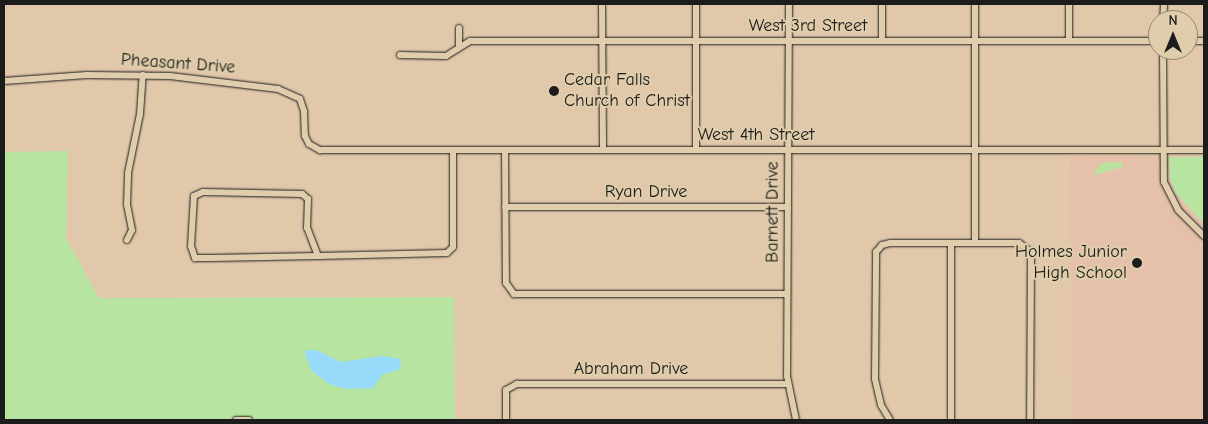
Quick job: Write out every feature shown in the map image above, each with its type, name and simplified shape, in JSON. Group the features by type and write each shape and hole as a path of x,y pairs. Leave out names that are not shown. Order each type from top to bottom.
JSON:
{"street":[{"path":"602,4 602,150"},
{"path":"696,4 696,150"},
{"name":"Barnett Drive","path":"789,4 787,384 796,420"},
{"path":"882,4 882,41"},
{"path":"975,4 975,242"},
{"path":"1069,41 1070,4"},
{"path":"459,28 459,47"},
{"name":"West 3rd Street","path":"400,55 446,56 470,41 1148,41"},
{"path":"1163,60 1164,182 1173,203 1204,236"},
{"path":"127,240 132,230 127,205 128,174 140,114 143,76"},
{"name":"Pheasant Drive","path":"4,81 143,76 204,79 288,91 302,105 305,136 309,144"},
{"name":"West 4th Street","path":"309,144 320,150 1204,150"},
{"path":"318,256 307,228 308,199 302,194 203,192 194,196 191,246 195,258 318,256 451,251 453,150"},
{"path":"505,150 506,283 509,291 519,295 787,294"},
{"name":"Ryan Drive","path":"505,207 788,207"},
{"path":"890,420 881,405 875,379 876,252 886,244 975,242 1019,243 1031,252 1030,420"},
{"path":"951,243 951,420"},
{"name":"Abraham Drive","path":"506,420 506,390 517,384 787,384"},
{"path":"236,420 248,420"}],"shaded area":[{"name":"Holmes Junior High School","path":"1070,155 1169,157 1170,177 1184,204 1204,224 1204,420 1071,420"}],"green space":[{"path":"68,151 66,238 99,298 454,297 455,420 4,420 4,152"},
{"path":"1169,157 1204,157 1204,224 1175,192 1170,177"},
{"path":"1122,162 1123,167 1093,175 1101,163"}],"water":[{"path":"307,350 316,350 341,362 382,356 400,359 401,364 398,370 383,374 373,388 346,389 329,384 312,371 305,354"}],"place":[{"name":"Cedar Falls Church of Christ","path":"554,91"},
{"name":"Holmes Junior High School","path":"1137,263"}]}
